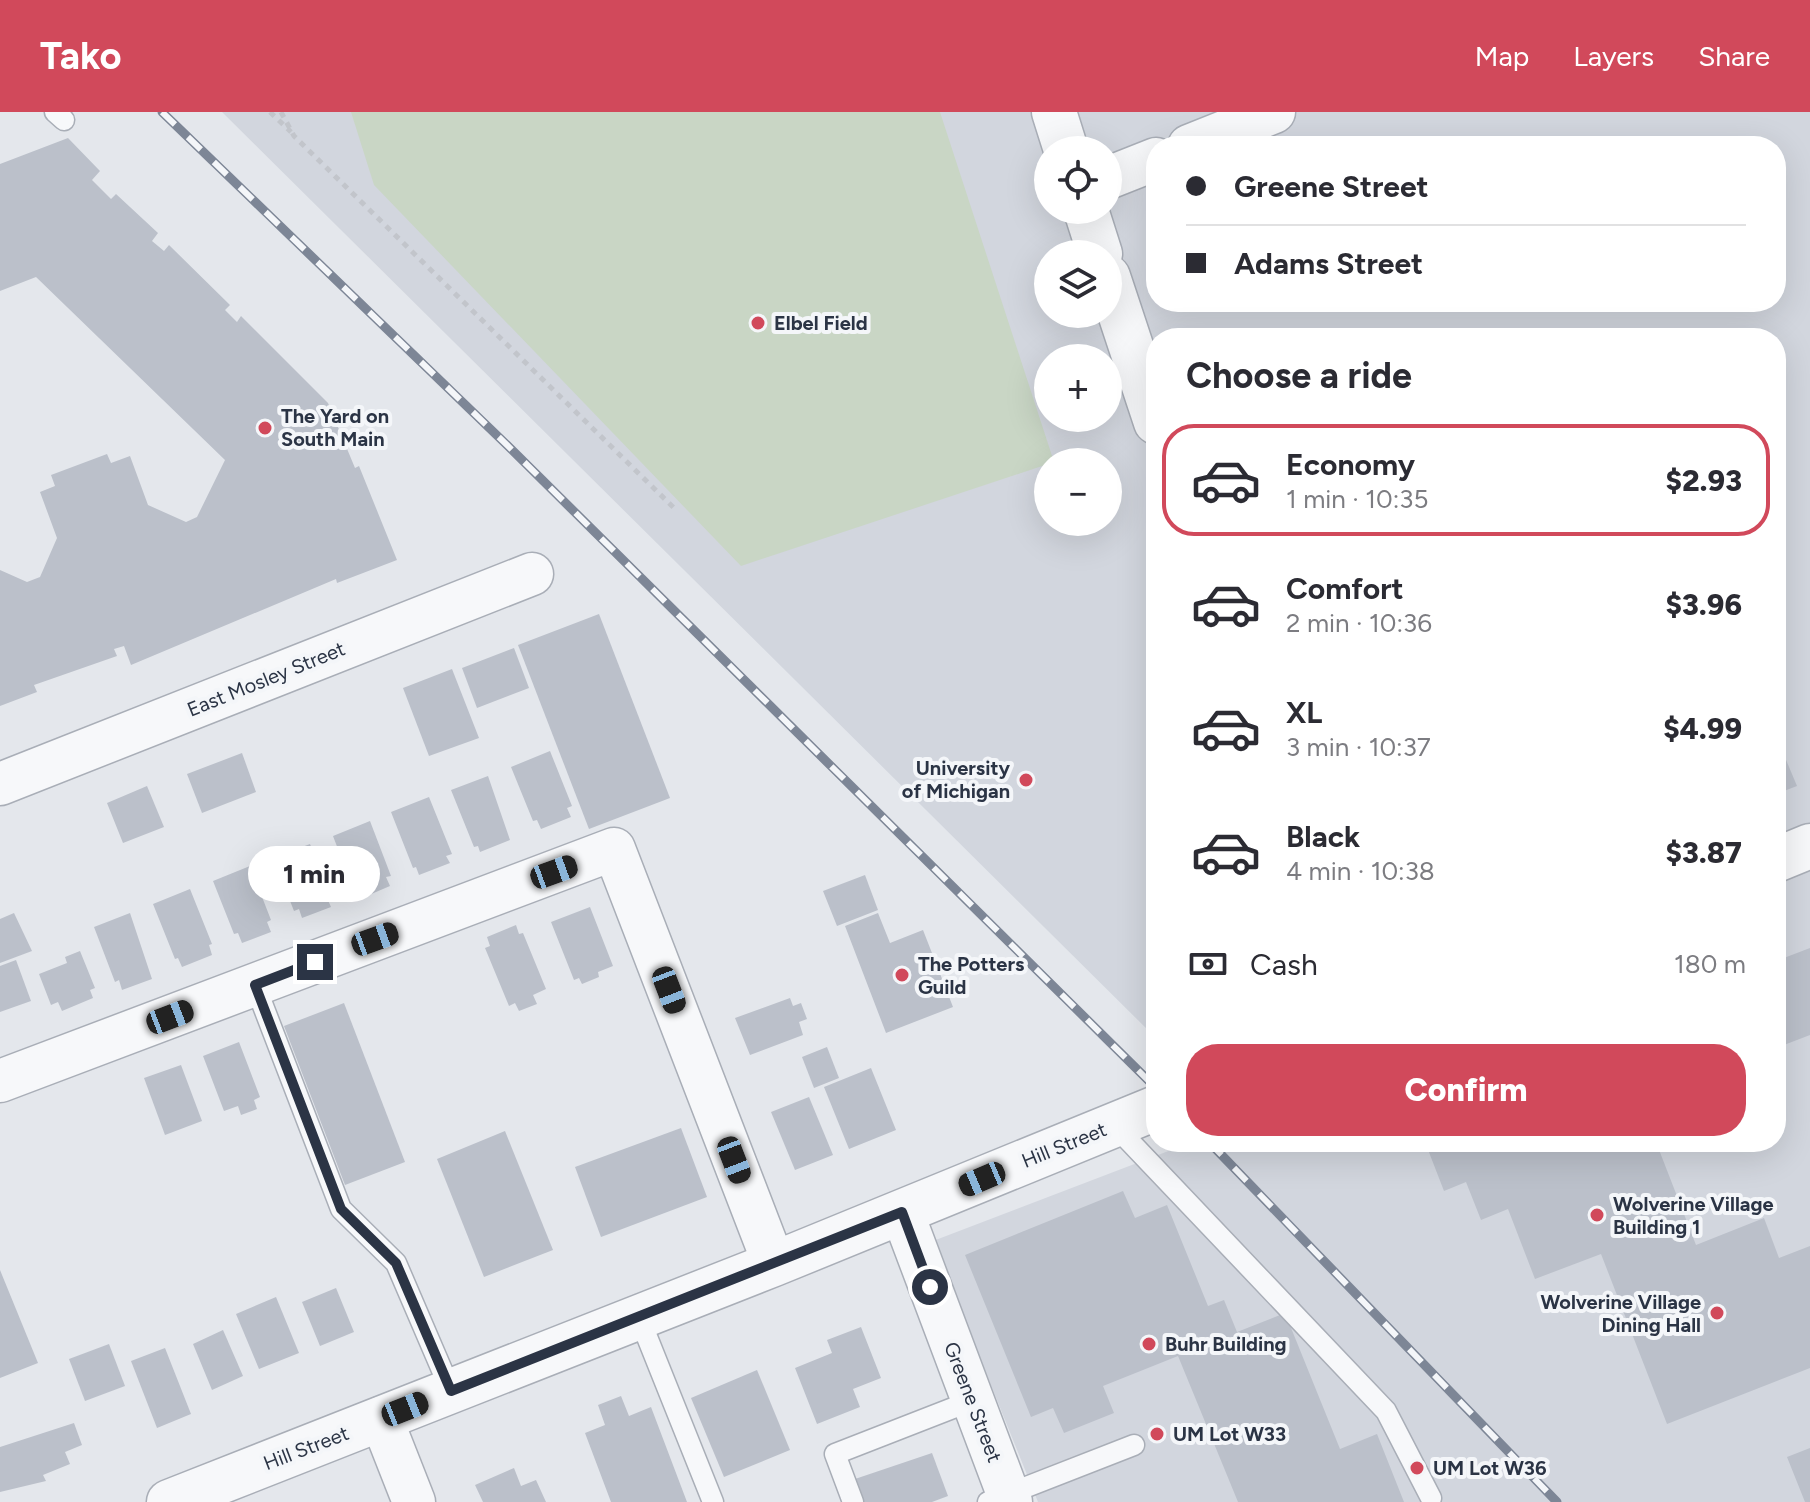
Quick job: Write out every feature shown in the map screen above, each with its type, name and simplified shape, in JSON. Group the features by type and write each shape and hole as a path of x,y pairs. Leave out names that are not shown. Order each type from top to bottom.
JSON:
{"street":[{"path":"1054,112 1062,136"},
{"path":"1214,136 1274,112"},
{"path":"1122,172 1146,163"},
{"path":"1122,319 1146,392"},
{"name":"East Mosley Street","path":"0,784 532,574"},
{"path":"1786,856 1810,846"},
{"path":"0,1081 614,849 774,1264"},
{"name":"Hill Street","path":"169,1502 774,1264 1146,1112"},
{"name":"Greene Street","path":"902,1212 971,1401 1003,1500"},
{"path":"381,1418 414,1502"}],"lane":[{"path":"255,985 341,1209 396,1263 451,1391"},
{"path":"1114,1125 1386,1411 1431,1498"},
{"path":"639,1317 713,1502"},
{"path":"853,1502 835,1454 971,1401"},
{"path":"1003,1500 1134,1445"}],"path":[{"path":"270,112 674,508"},
{"path":"281,112 294,136"}],"shaded area":[{"name":"University of Michigan","path":"222,112 1810,112 1810,1502 1038,1502 933,1241 1166,1152 1786,1152 1786,328 1146,328 1146,1028"}],"green space":[{"name":"Elbel Field","path":"351,112 940,112 1034,401 1034,432 1044,432 1049,448 1034,448 1034,469 741,566 374,185"}],"building":[{"name":"The Yard on South Main","path":"68,138 100,171 92,180 111,199 116,194 158,233 152,241 164,251 169,245 230,305 225,310 237,322 241,316 328,403 355,468 359,466 397,560 337,583 336,579 131,665 124,646 114,649 117,656 34,685 37,692 0,706 0,570 27,582 40,577 57,538 40,492 55,486 51,475 107,454 111,463 130,456 148,505 186,522 197,517 225,460 36,277 0,291 0,164"},
{"path":"599,614 670,798 589,829 518,645"},
{"path":"514,648 529,688 477,708 462,668"},
{"path":"452,669 479,738 429,756 403,688"},
{"path":"550,751 572,806 567,808 571,817 541,829 537,820 533,821 511,767"},
{"path":"242,753 256,792 202,813 187,774"},
{"path":"1786,760 1797,786 1786,790"},
{"path":"488,776 510,840 480,852 478,846 474,847 451,790"},
{"path":"147,786 164,827 123,843 107,803"},
{"path":"429,797 452,854 446,856 450,863 419,875 416,867 413,868 391,812"},
{"path":"370,821 391,876 386,877 390,886 362,898 358,889 354,891 333,836"},
{"path":"310,844 331,897 327,898 331,907 302,918 299,909 294,911 273,858"},
{"path":"250,866 271,920 267,922 271,932 242,943 238,933 234,934 213,881"},
{"path":"865,875 878,910 837,926 823,891"},
{"path":"190,889 212,944 209,945 212,955 182,967 178,958 175,959 153,904"},
{"path":"590,907 613,966 598,972 599,977 582,984 579,978 574,980 551,922"},
{"path":"14,913 32,951 0,963 0,919"},
{"path":"130,913 152,979 122,990 119,980 115,982 94,927"},
{"name":"The Potters Guild","path":"878,913 890,943 923,930 953,1007 886,1033 845,926"},
{"path":"516,925 519,934 523,933 546,989 533,995 537,1004 519,1011 515,1003 509,1006 485,948 490,946 487,937"},
{"path":"1810,948 1810,1035 1786,1044 1786,957"},
{"path":"80,951 95,988 90,990 93,998 62,1011 58,1002 51,1005 39,974 67,963 65,957"},
{"path":"16,960 31,1001 0,1012 0,966"},
{"path":"790,998 793,1006 801,1003 807,1019 799,1022 803,1035 750,1055 735,1018"},
{"path":"344,1003 405,1162 345,1185 284,1026"},
{"path":"239,1042 260,1097 254,1100 257,1109 241,1115 238,1106 224,1111 203,1056"},
{"path":"827,1047 839,1078 814,1088 802,1057"},
{"path":"181,1065 202,1121 165,1135 144,1078"},
{"path":"871,1068 896,1130 849,1149 824,1087"},
{"path":"809,1097 833,1155 795,1170 771,1112"},
{"path":"681,1128 707,1197 601,1237 575,1167"},
{"path":"505,1131 553,1250 484,1277 437,1159"},
{"path":"1429,1152 1660,1152 1696,1245 1764,1218 1779,1258 1810,1246 1810,1368 1667,1424 1601,1254 1535,1279 1508,1209 1481,1220 1466,1182 1444,1191"},
{"name":"Buhr Building","path":"1123,1191 1135,1218 1167,1205 1208,1306 1224,1300 1237,1332 1285,1313 1340,1449 1377,1434 1404,1502 1238,1502 1178,1356 1103,1386 1114,1413 1064,1433 1053,1408 1031,1417 965,1255"},
{"path":"0,1270 38,1363 0,1378"},
{"path":"336,1288 354,1332 320,1346 302,1302"},
{"path":"276,1297 299,1353 259,1369 236,1314"},
{"path":"861,1327 881,1378 853,1389 860,1407 817,1424 795,1368 832,1353 827,1340"},
{"path":"223,1330 243,1376 212,1390 193,1344"},
{"path":"109,1344 125,1386 85,1401 69,1359"},
{"path":"165,1348 191,1414 157,1428 131,1361"},
{"path":"757,1370 790,1450 724,1477 691,1398"},
{"path":"621,1396 629,1416 651,1407 687,1502 611,1502 585,1433 605,1425 598,1405"},
{"path":"74,1423 82,1445 65,1452 70,1464 43,1475 46,1481 0,1492 0,1447"},
{"path":"1810,1448 1810,1502 1805,1502 1787,1457"},
{"path":"932,1453 948,1496 932,1502 864,1502 855,1479"},
{"path":"514,1468 521,1486 536,1480 546,1502 483,1502 475,1485"}],"railway":[{"path":"162,112 507,445 1146,1078"},
{"path":"1219,1152 1557,1502"}],"place":[{"name":"Elbel Field","path":"758,323"},
{"name":"The Yard on South Main","path":"265,428"},
{"name":"University of Michigan","path":"1026,780"},
{"name":"The Potters Guild","path":"902,975"},
{"name":"Wolverine Village Building 1","path":"1597,1215"},
{"name":"Wolverine Village Dining Hall","path":"1717,1313"},
{"name":"Buhr Building","path":"1149,1344"},
{"name":"UM Lot W33","path":"1157,1434"},
{"name":"UM Lot W36","path":"1417,1468"}],"route":[{"path":"315,962 255,985 341,1209 351,1222 391,1257 402,1272 451,1391 902,1212 930,1287"}]}
